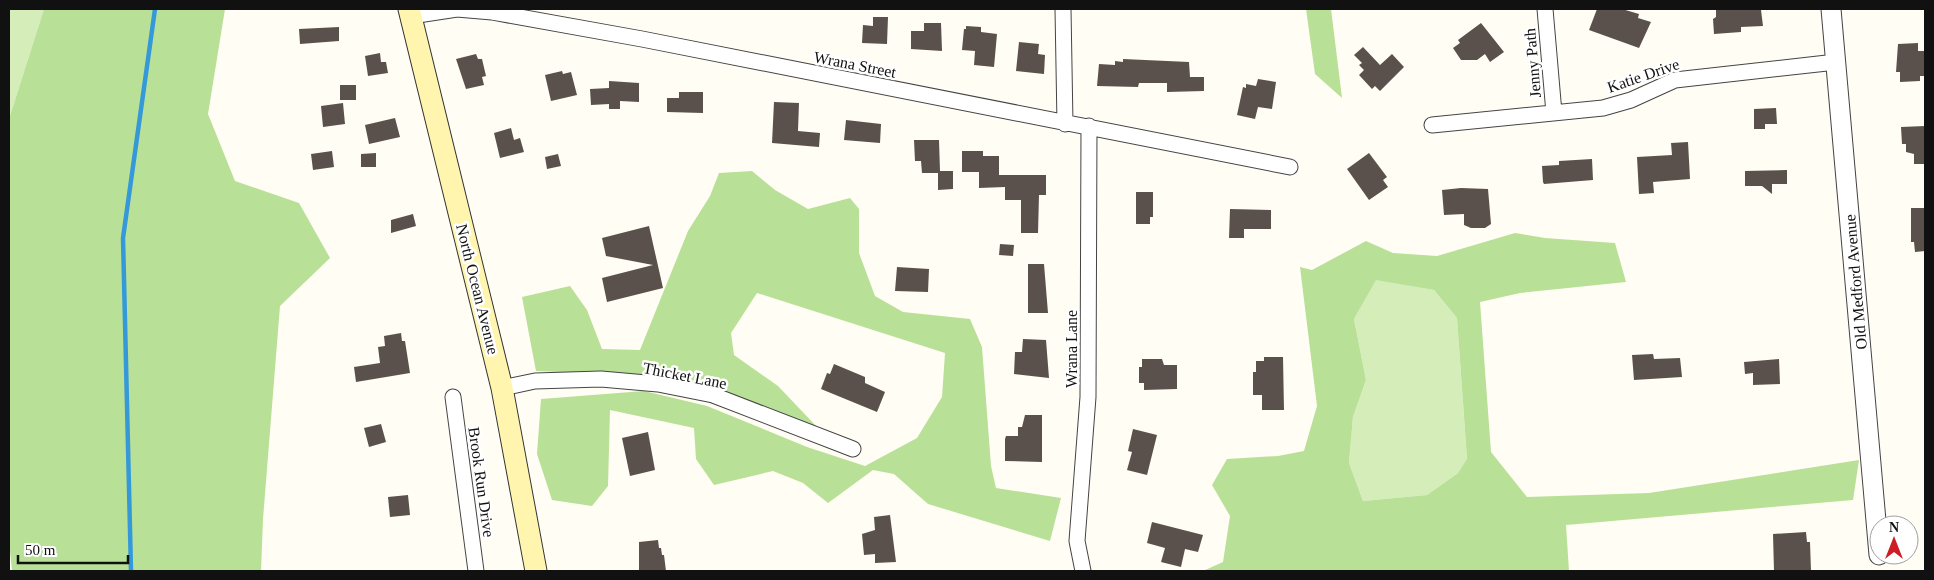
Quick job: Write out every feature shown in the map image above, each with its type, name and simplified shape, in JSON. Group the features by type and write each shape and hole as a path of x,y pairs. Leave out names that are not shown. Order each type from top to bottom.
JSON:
{"main road":[{"name":"North Ocean Avenue","path":"410,12 502,388 536,571"}],"street":[{"name":"Wrana Street","path":"410,12 458,9 492,12 642,39 1290,167"},
{"path":"1063,9 1065,124"},
{"name":"Jenny Path","path":"1544,9 1554,113"},
{"name":"Old Medford Avenue","path":"1831,9 1876,515"},
{"name":"Katie Drive","path":"1432,125 1603,108 1631,100 1675,80 1836,62"},
{"name":"Wrana Lane","path":"1083,571 1076,541 1088,397 1089,126"},
{"name":"Thicket Lane","path":"502,388 544,381 601,379 658,384 713,394 853,449"},
{"name":"Brook Run Drive","path":"453,397 476,571"}],"green space":[{"path":"9,9 44,9 9,119"},
{"path":"44,9 225,9 208,114 235,181 299,203 330,258 280,306 263,519 261,571 12,571 9,541 9,119"},
{"path":"1306,9 1331,9 1342,98 1315,74"},
{"path":"752,171 775,190 808,209 850,198 859,209 859,253 875,296 903,312 970,319 982,347 991,466 996,488 1061,498 1050,541 928,504 894,474 873,470 828,503 803,483 773,471 714,485 696,459 694,428 610,410 608,486 592,506 552,500 537,454 541,399 644,391 707,406 807,447 865,466 917,438 942,397 945,353 757,293 731,333 734,355 778,386 817,427 677,377 536,371 522,297 570,286 587,310 602,349 640,350 688,231 710,196 719,173"},
{"path":"1515,233 1545,238 1615,243 1626,282 1520,293 1480,302 1491,452 1527,497 1649,493 1859,460 1853,500 1566,525 1569,571 1203,571 1223,562 1230,516 1212,485 1227,459 1278,456 1304,451 1317,406 1300,267 1312,270 1366,241 1393,253 1437,256","holes":["1376,280 1434,290 1457,318 1467,459 1458,473 1427,495 1363,501 1349,463 1353,417 1366,380 1354,319"]},
{"path":"1376,279 1434,290 1457,318 1467,460 1458,473 1427,495 1363,501 1349,463 1353,417 1366,380 1354,319"}],"building":[{"path":"1597,9 1622,9 1639,14 1638,18 1651,22 1639,48 1589,30"},
{"path":"1716,9 1761,10 1763,26 1741,27 1741,32 1714,34 1713,19 1716,17"},
{"path":"873,17 888,17 887,44 862,43 863,25 873,26"},
{"path":"924,23 941,23 942,51 911,49 911,31 924,31"},
{"path":"1481,23 1504,52 1490,62 1485,54 1477,60 1461,60 1453,48 1460,43 1458,40"},
{"path":"966,26 981,27 981,32 997,34 994,67 974,65 975,51 962,50"},
{"path":"339,27 339,41 300,44 299,29"},
{"path":"1019,42 1039,44 1038,54 1045,55 1044,74 1016,71"},
{"path":"1918,43 1918,51 1925,51 1925,76 1920,76 1920,81 1900,82 1900,72 1896,72 1898,44"},
{"path":"1363,47 1380,65 1392,54 1404,67 1380,91 1375,86 1372,89 1359,75 1364,70 1359,65 1362,63 1354,55"},
{"path":"380,53 381,62 386,62 388,73 368,76 365,56"},
{"path":"476,54 478,59 482,59 486,76 482,77 484,85 466,89 456,59"},
{"path":"1123,59 1189,62 1190,77 1204,77 1204,91 1167,92 1167,83 1139,83 1138,87 1097,86 1099,64 1115,65 1115,61 1123,62"},
{"path":"562,71 563,74 571,72 577,95 551,101 545,75"},
{"path":"1258,79 1276,82 1272,109 1258,107 1255,119 1237,115 1243,87 1246,88 1246,84 1256,86"},
{"path":"609,81 639,83 639,102 620,101 620,109 609,109 609,104 591,105 590,89 609,88"},
{"path":"340,85 356,85 356,100 340,100"},
{"path":"679,92 703,92 703,113 667,112 667,98 679,98"},
{"path":"774,102 799,103 798,131 820,133 819,147 772,143"},
{"path":"343,103 345,124 323,127 321,106"},
{"path":"1776,108 1777,124 1765,124 1765,129 1754,129 1754,109"},
{"path":"395,118 400,137 369,144 365,125"},
{"path":"846,120 881,124 880,143 844,140"},
{"path":"1925,126 1925,164 1914,164 1914,154 1906,152 1906,144 1902,144 1901,127"},
{"path":"511,128 514,140 520,138 524,152 500,158 494,133"},
{"path":"914,140 939,140 940,171 953,171 953,189 938,190 938,173 922,173 921,161 915,161"},
{"path":"1688,142 1690,179 1653,182 1654,193 1639,194 1637,157 1672,155 1671,143"},
{"path":"332,151 334,167 313,170 311,154"},
{"path":"962,151 983,151 983,156 999,156 999,175 1046,175 1046,195 1039,195 1038,233 1021,233 1021,200 1005,200 1005,187 979,188 979,172 962,172"},
{"path":"376,153 376,167 361,167 361,154"},
{"path":"1369,153 1387,177 1383,180 1388,187 1369,200 1347,169"},
{"path":"558,154 561,166 547,169 545,157"},
{"path":"1592,159 1593,180 1544,184 1543,182 1542,166 1559,165 1559,161"},
{"path":"1787,170 1787,184 1772,184 1772,194 1762,186 1745,186 1745,171"},
{"path":"1461,188 1488,189 1491,224 1485,228 1471,228 1464,225 1464,214 1444,215 1442,190"},
{"path":"1136,192 1153,192 1153,217 1150,217 1150,224 1136,224"},
{"path":"1911,208 1925,208 1925,251 1915,252 1914,242 1911,242"},
{"path":"1230,209 1271,210 1271,229 1244,229 1244,238 1229,238"},
{"path":"413,214 416,226 391,233 391,220"},
{"path":"649,226 663,288 607,302 602,278 653,265 606,256 602,238"},
{"path":"1000,244 1014,245 1013,256 999,255"},
{"path":"1028,264 1044,264 1048,313 1028,313"},
{"path":"897,267 929,269 928,292 895,291"},
{"path":"401,333 402,341 405,341 410,373 356,382 354,367 380,363 378,347 385,346 384,336"},
{"path":"1023,339 1046,340 1049,378 1014,374 1015,352 1022,352"},
{"path":"1653,354 1654,359 1680,358 1682,377 1634,380 1632,355"},
{"path":"1264,357 1283,357 1284,410 1262,410 1262,395 1253,395 1253,372 1256,372 1256,361 1264,361"},
{"path":"1142,359 1162,359 1164,365 1177,365 1177,389 1144,390 1144,383 1139,383 1139,367 1142,367"},
{"path":"1779,359 1780,384 1753,385 1753,373 1745,374 1744,362"},
{"path":"834,364 865,377 865,383 885,392 877,412 821,389 827,373 830,374"},
{"path":"1025,415 1042,415 1042,462 1005,461 1006,436 1018,436 1018,427 1022,427"},
{"path":"381,424 386,442 369,447 364,428"},
{"path":"1133,429 1157,435 1147,475 1127,470 1132,452 1128,451"},
{"path":"648,432 655,470 630,476 622,438"},
{"path":"408,495 410,515 390,517 388,497"},
{"path":"890,515 896,562 875,563 875,554 864,555 862,534 875,530 874,517"},
{"path":"1152,522 1203,535 1198,552 1185,549 1181,567 1161,562 1165,548 1147,543"},
{"path":"1806,532 1807,542 1810,542 1811,571 1774,571 1773,534"},
{"path":"658,540 659,548 661,548 662,555 664,555 666,571 639,571 639,542"}],"waterway":[{"path":"131,571 123,238 155,9"}]}
